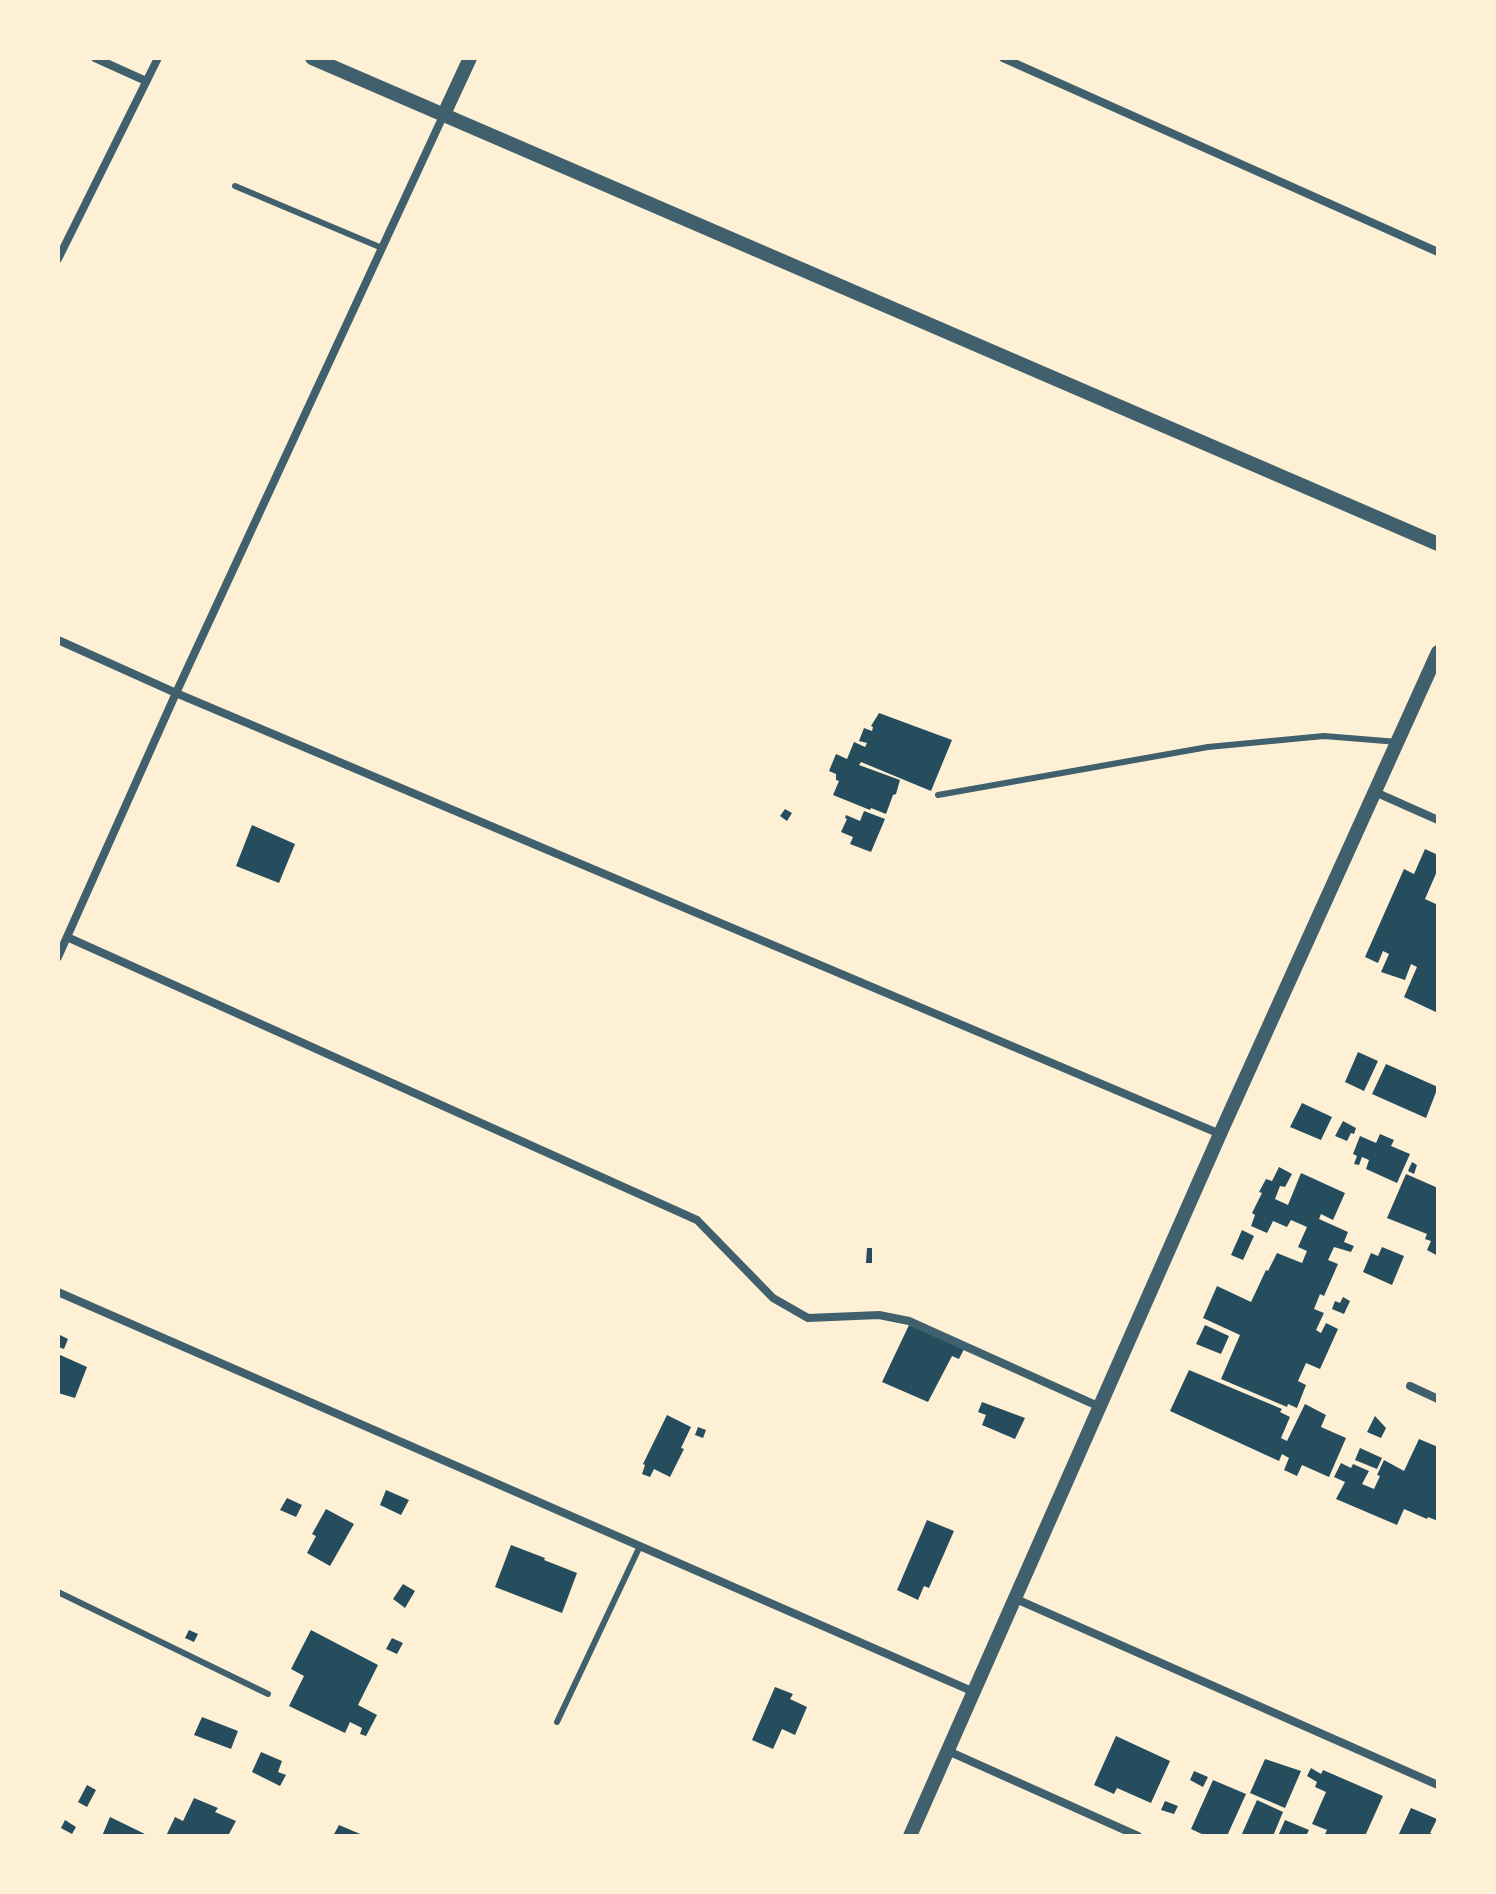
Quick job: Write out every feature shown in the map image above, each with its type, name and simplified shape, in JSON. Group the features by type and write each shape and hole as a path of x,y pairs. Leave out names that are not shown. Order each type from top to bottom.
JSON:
{"street":[{"path":"95,58 146,81"},
{"path":"58,259 158,58"},
{"path":"312,58 1438,544"},
{"path":"58,957 176,693 470,58"},
{"path":"1003,58 1438,252"},
{"path":"58,640 176,693 1220,1134"},
{"path":"910,1836 1220,1134 1438,652"},
{"path":"1375,792 1438,820"},
{"path":"67,937 697,1220 773,1298 808,1318 879,1315 909,1321 1100,1407"},
{"path":"58,1292 974,1692"},
{"path":"1410,1386 1438,1399"},
{"path":"1016,1599 1438,1785"},
{"path":"948,1751 1138,1836"}],"lane":[{"path":"235,186 382,248"},
{"path":"938,795 1208,747 1324,736 1398,742"},
{"path":"557,1722 640,1546"},
{"path":"58,1592 268,1694"}],"building":[{"path":"879,713 952,740 931,791 861,762 859,765 900,780 886,814 833,795 839,781 836,774 829,771 836,754 847,759 854,742 865,747 867,743 859,741 864,728 872,731 871,726"},
{"path":"785,809 792,813 787,821 780,816"},
{"path":"864,811 885,819 871,852 850,844 853,837 841,832 846,815 860,821"},
{"path":"252,825 295,844 279,883 236,866"},
{"path":"1425,849 1438,855 1438,869 1425,899 1438,905 1438,1013 1404,997 1417,967 1411,964 1405,980 1381,972 1389,954 1383,951 1378,963 1365,957 1404,869 1414,874"},
{"path":"1358,1052 1378,1061 1364,1091 1345,1082"},
{"path":"1386,1064 1438,1087 1426,1118 1372,1094"},
{"path":"1302,1103 1332,1117 1321,1140 1290,1127"},
{"path":"1343,1121 1356,1128 1347,1141 1335,1136"},
{"path":"1380,1134 1394,1140 1391,1146 1410,1154 1397,1183 1366,1169 1369,1160 1362,1157 1359,1165 1354,1164 1357,1156 1353,1154 1360,1136 1376,1143"},
{"path":"1412,1162 1417,1165 1414,1174 1408,1171"},
{"path":"1279,1167 1292,1174 1285,1187 1280,1186 1275,1199 1288,1205 1301,1173 1345,1193 1333,1220 1321,1214 1319,1219 1348,1232 1344,1242 1354,1246 1351,1252 1334,1247 1328,1260 1338,1264 1324,1296 1320,1294 1314,1309 1324,1313 1316,1330 1321,1333 1326,1323 1338,1329 1320,1369 1306,1363 1298,1381 1306,1385 1297,1408 1288,1404 1287,1407 1221,1379 1240,1335 1203,1318 1217,1286 1251,1302 1277,1253 1302,1263 1307,1251 1298,1247 1307,1227 1291,1220 1287,1227 1273,1221 1267,1233 1251,1226 1255,1215 1252,1213 1262,1193 1259,1192 1266,1179 1272,1181"},
{"path":"1406,1174 1438,1188 1438,1256 1427,1250 1431,1241 1425,1239 1427,1234 1387,1218"},
{"path":"1242,1230 1254,1236 1243,1260 1231,1255"},
{"path":"1382,1247 1404,1256 1392,1285 1363,1272 1371,1253 1378,1256"},
{"path":"867,1248 872,1248 872,1263 866,1263"},
{"path":"1343,1297 1350,1301 1344,1314 1332,1309 1335,1301 1340,1303"},
{"path":"909,1325 964,1349 959,1359 952,1356 928,1402 882,1382"},
{"path":"1205,1325 1229,1336 1221,1354 1196,1344"},
{"path":"58,1334 68,1339 64,1349 58,1347"},
{"path":"58,1354 87,1367 75,1398 58,1393"},
{"path":"1189,1370 1282,1409 1280,1412 1290,1417 1281,1438 1287,1441 1305,1404 1326,1415 1321,1427 1346,1438 1329,1477 1302,1465 1297,1476 1284,1470 1289,1458 1282,1454 1279,1461 1170,1411"},
{"path":"982,1402 1025,1418 1015,1439 982,1425 986,1415 978,1412"},
{"path":"667,1415 691,1427 670,1477 654,1469 650,1477 642,1474 643,1464"},
{"path":"1375,1416 1386,1428 1381,1438 1367,1432"},
{"path":"698,1427 706,1430 703,1438 695,1435"},
{"path":"1419,1439 1438,1447 1438,1521 1404,1509 1397,1525 1336,1499 1345,1482 1334,1477 1341,1463 1369,1471 1362,1484 1374,1489 1384,1460 1404,1471"},
{"path":"1360,1448 1382,1458 1377,1469 1355,1460"},
{"path":"386,1490 409,1500 401,1515 380,1505"},
{"path":"287,1498 302,1505 296,1517 280,1510"},
{"path":"326,1509 354,1524 330,1566 307,1553 316,1536 312,1534"},
{"path":"927,1520 954,1531 929,1588 924,1586 918,1600 897,1590"},
{"path":"511,1545 577,1573 562,1613 495,1587"},
{"path":"403,1584 415,1591 405,1608 393,1599"},
{"path":"189,1630 198,1634 194,1642 185,1638"},
{"path":"311,1630 378,1665 358,1705 377,1715 366,1736 360,1734 362,1728 350,1722 345,1733 289,1706 304,1676 291,1669"},
{"path":"392,1638 403,1643 397,1654 386,1649"},
{"path":"775,1687 793,1694 790,1699 807,1707 795,1735 782,1729 773,1749 752,1740"},
{"path":"202,1717 238,1731 231,1749 194,1735"},
{"path":"1116,1736 1170,1761 1151,1803 1117,1788 1114,1794 1094,1785"},
{"path":"261,1752 282,1761 278,1772 286,1775 280,1786 252,1772"},
{"path":"1265,1759 1301,1771 1285,1808 1250,1793"},
{"path":"1311,1768 1321,1774 1323,1770 1383,1796 1365,1836 1324,1836 1327,1830 1312,1824 1326,1792 1315,1787 1317,1782 1307,1776"},
{"path":"1194,1771 1208,1777 1203,1787 1190,1780"},
{"path":"1213,1780 1246,1794 1227,1836 1206,1836 1191,1829"},
{"path":"87,1785 96,1790 87,1807 78,1802"},
{"path":"194,1798 218,1808 215,1812 236,1821 228,1836 166,1836 175,1817 183,1821"},
{"path":"1257,1800 1283,1812 1273,1836 1241,1836"},
{"path":"1165,1801 1178,1806 1174,1814 1161,1810"},
{"path":"1411,1808 1437,1819 1430,1833 1436,1836 1398,1836"},
{"path":"110,1817 149,1836 102,1836"},
{"path":"65,1820 76,1827 72,1834 61,1828"},
{"path":"1285,1820 1309,1830 1306,1836 1278,1836"},
{"path":"339,1825 365,1836 333,1836"}]}
